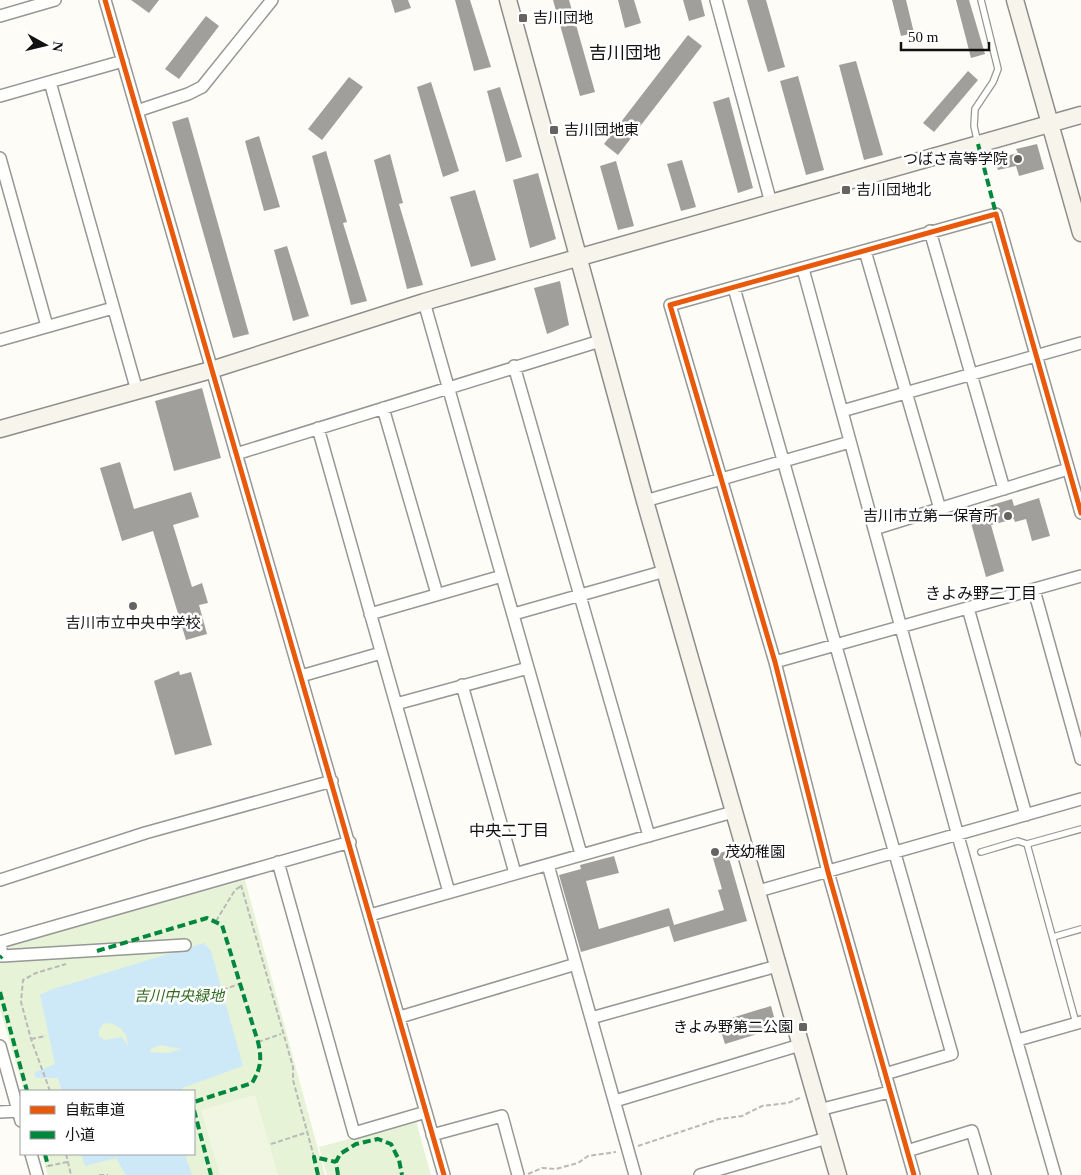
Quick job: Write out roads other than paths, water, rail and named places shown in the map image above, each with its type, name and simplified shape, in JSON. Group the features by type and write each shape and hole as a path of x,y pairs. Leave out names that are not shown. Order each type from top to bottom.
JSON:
{"street":[{"path":"0,16 55,0"},
{"path":"105,0 211,370 350,842 444,1175"},
{"path":"137,111 188,94 202,87 272,0"},
{"path":"508,0 645,501 838,1175"},
{"path":"716,0 771,203"},
{"path":"1015,0 1081,232"},
{"path":"0,96 123,62"},
{"path":"50,82 137,391"},
{"path":"0,429 211,370 424,302 577,257 1081,115"},
{"path":"0,158 48,326"},
{"path":"914,1175 828,872 775,662 670,306 930,231 996,214 1038,355 1081,513"},
{"path":"930,231 1004,489"},
{"path":"865,251 940,508"},
{"path":"803,269 958,836 1018,1040 1055,1175"},
{"path":"734,288 952,1054 885,1074"},
{"path":"424,302 581,854"},
{"path":"0,340 113,308"},
{"path":"236,454 600,340"},
{"path":"842,410 1081,343"},
{"path":"514,366 648,836"},
{"path":"383,408 437,594"},
{"path":"318,428 449,892"},
{"path":"645,501 850,442"},
{"path":"874,529 1068,469"},
{"path":"514,614 665,571"},
{"path":"370,614 502,576"},
{"path":"775,662 1081,576"},
{"path":"1034,590 1081,759"},
{"path":"968,608 1026,815"},
{"path":"301,676 381,653"},
{"path":"396,704 528,668"},
{"path":"462,685 515,873"},
{"path":"0,880 145,833 332,781"},
{"path":"756,892 893,852 958,836 1081,799"},
{"path":"370,915 733,812"},
{"path":"185,945 2,956 0,942 350,842"},
{"path":"278,862 354,1134 426,1112"},
{"path":"548,865 635,1175"},
{"path":"400,1016 576,964"},
{"path":"591,1018 777,966"},
{"path":"1018,1040 1079,1022"},
{"path":"615,1101 800,1045"},
{"path":"0,1046 20,1116 0,1112"},
{"path":"817,1105 889,1092"},
{"path":"432,1135 502,1116 518,1175"},
{"path":"908,1151 972,1131 984,1175"},
{"path":"700,1175 738,1170 827,1138"},
{"path":"31,1155 37,1175"}],"lane":[{"path":"978,144 974,126 975,109 993,82 998,70 981,0"},
{"path":"981,852 1018,841 1027,844 1081,828"},
{"path":"1027,844 1079,1022"},
{"path":"1053,936 1081,929"}],"water":[{"path":"204,943 211,951 243,1066 182,1088 181,1090 62,1090 58,1078 36,1078 34,1073 55,1064 40,995 50,990","holes":["110,1023 117,1026 127,1037 128,1046 122,1037 104,1040 99,1036 99,1030 103,1024","161,1045 182,1049 168,1053 149,1052 152,1048"]},
{"path":"81,1155 185,1155 192,1175 126,1175 116,1158 85,1166"}],"place":[{"name":"吉川団地","path":"523,18"},
{"name":"吉川団地東","path":"554,130"},
{"name":"つばさ高等学院","path":"1018,159"},
{"name":"吉川団地北","path":"846,190"},
{"name":"吉川市立第一保育所","path":"1008,516"},
{"name":"吉川市立中央中学校","path":"133,606"},
{"name":"茂幼稚園","path":"715,852"},
{"name":"きよみ野第二公園","path":"803,1027"}],"district":[{"name":"吉川団地","path":"625,53"},
{"name":"きよみ野二丁目","path":"981,593"},
{"name":"中央二丁目","path":"509,830"}],"park label":[{"name":"吉川中央緑地","path":"179,996"}]}
